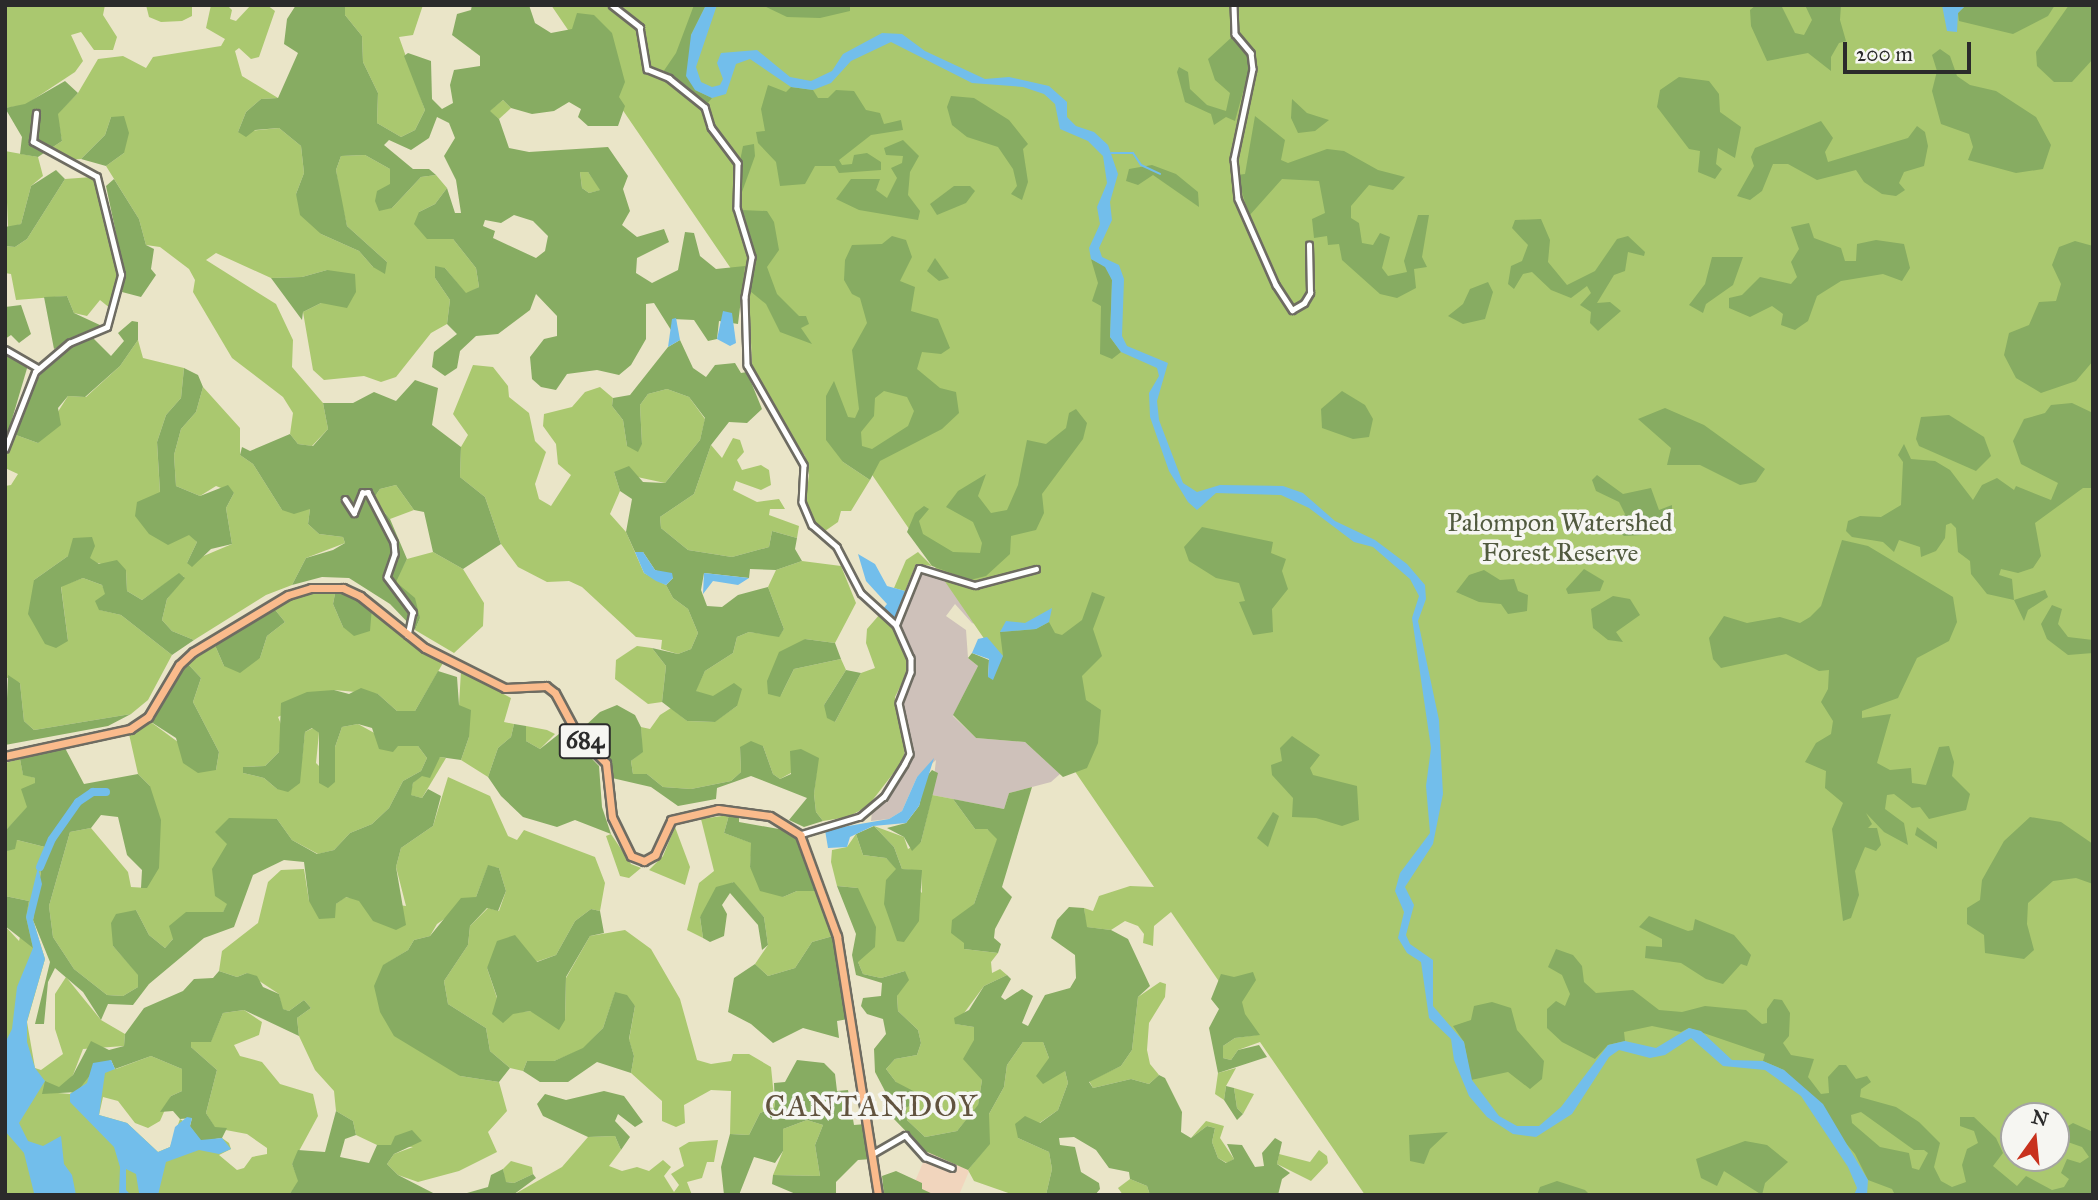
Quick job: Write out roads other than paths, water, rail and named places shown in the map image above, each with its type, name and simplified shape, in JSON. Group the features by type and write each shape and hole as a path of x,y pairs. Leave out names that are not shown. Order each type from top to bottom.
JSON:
{"highway":[{"name":"684","path":"5,756 130,729 148,717 179,665 193,652 299,591 342,588 377,607 408,636 505,688 541,684 552,689 577,734 606,763 612,818 626,850 638,860 654,855 671,820 718,809 770,816 800,835"},
{"path":"800,835 837,936 874,1153 878,1195"}],"street":[{"path":"612,5 640,27 647,69 669,78 705,107 711,127 738,163 737,208 752,257 745,297 747,365 804,465 802,502 812,525 836,547 861,593 896,625 911,658 911,672 899,703 910,754 871,809 850,822 800,835"},
{"path":"1234,5 1235,34 1251,53 1253,69 1234,159 1238,199 1276,285 1292,310 1310,293 1309,245"},
{"path":"5,449 38,368 69,343 107,327 121,275 97,177 33,142 36,113"},
{"path":"5,349 38,368"},
{"path":"345,499 354,513 362,494 368,492 394,542 395,554 387,578 414,612 408,636"},
{"path":"896,625 919,568 975,585 1036,569"},
{"path":"874,1153 905,1135 925,1157 953,1168"}],"water":[{"path":"706,5 717,5 696,67 701,82 712,87 720,85 723,79 717,63 721,53 757,50 790,77 811,81 832,71 843,54 882,33 902,34 925,51 985,79 1009,77 1049,86 1067,102 1067,117 1076,126 1094,132 1108,145 1118,174 1110,202 1112,220 1099,248 1102,257 1119,265 1124,279 1122,336 1127,346 1168,363 1157,401 1159,420 1183,483 1197,492 1220,485 1283,486 1303,493 1335,521 1375,540 1407,564 1425,585 1426,599 1418,621 1439,720 1443,794 1433,844 1405,887 1414,905 1406,935 1410,944 1433,960 1433,1006 1464,1042 1472,1080 1499,1116 1517,1126 1539,1126 1561,1107 1608,1045 1625,1041 1656,1048 1689,1028 1701,1031 1732,1060 1763,1061 1784,1070 1823,1104 1868,1180 1867,1195 1854,1195 1857,1188 1848,1167 1801,1096 1765,1070 1723,1066 1691,1038 1665,1055 1650,1058 1619,1050 1609,1057 1572,1114 1536,1137 1513,1134 1487,1117 1469,1096 1454,1060 1451,1039 1429,1018 1421,962 1407,953 1398,938 1404,912 1395,891 1400,873 1430,833 1426,786 1431,748 1412,618 1419,596 1410,579 1373,547 1354,542 1309,508 1281,495 1216,493 1197,510 1188,502 1169,471 1150,417 1149,393 1159,376 1157,368 1121,352 1110,337 1112,280 1105,267 1091,259 1089,248 1100,224 1097,207 1107,183 1103,156 1088,141 1060,129 1055,104 1044,94 1023,87 972,83 891,42 851,61 831,83 813,90 791,87 750,59 736,64 726,94 712,98 695,90 686,76 691,35"},
{"path":"1942,5 1966,5 1958,13 1957,32 1947,31"},
{"path":"723,311 732,313 736,343 730,346 717,339"},
{"path":"676,318 680,340 668,347 672,319"},
{"path":"635,552 643,552 655,570 672,573 673,578 666,585 644,573"},
{"path":"858,554 875,564 887,586 905,591 895,620 883,609 887,604 866,581"},
{"path":"704,573 749,578 738,585 713,581 703,594"},
{"path":"1052,608 1049,622 1036,629 1000,632 1006,621 1025,623"},
{"path":"987,637 1003,656 993,680 988,677 989,659 972,653 978,639"},
{"path":"934,758 919,806 906,823 873,826 850,837 847,847 828,848 825,830 889,819 902,811 917,777"},
{"path":"38,867 42,884 33,920 45,959 27,1021 27,1042 35,1068 45,1081 19,1123 28,1141 43,1146 61,1136 64,1164 72,1175 76,1195 34,1193 24,1153 5,1131 5,1043 12,1029 17,987 33,948 26,917"},
{"path":"111,1060 115,1069 105,1073 99,1115 127,1123 158,1152 170,1147 175,1127 187,1117 192,1118 190,1126 201,1140 222,1138 231,1149 219,1154 199,1150 166,1162 158,1195 135,1195 139,1193 136,1174 126,1169 126,1190 131,1195 119,1195 120,1167 114,1147 70,1102 70,1094 87,1083 93,1063"}],"waterway":[{"path":"1111,153 1133,153 1141,165 1160,174"},
{"path":"40,867 52,839 78,802 93,792 106,792"}],"district":[{"name":"CANTANDOY","path":"872,1106"}],"park label":[{"name":"Palompon Watershed Forest Reserve","path":"1560,538"}]}
